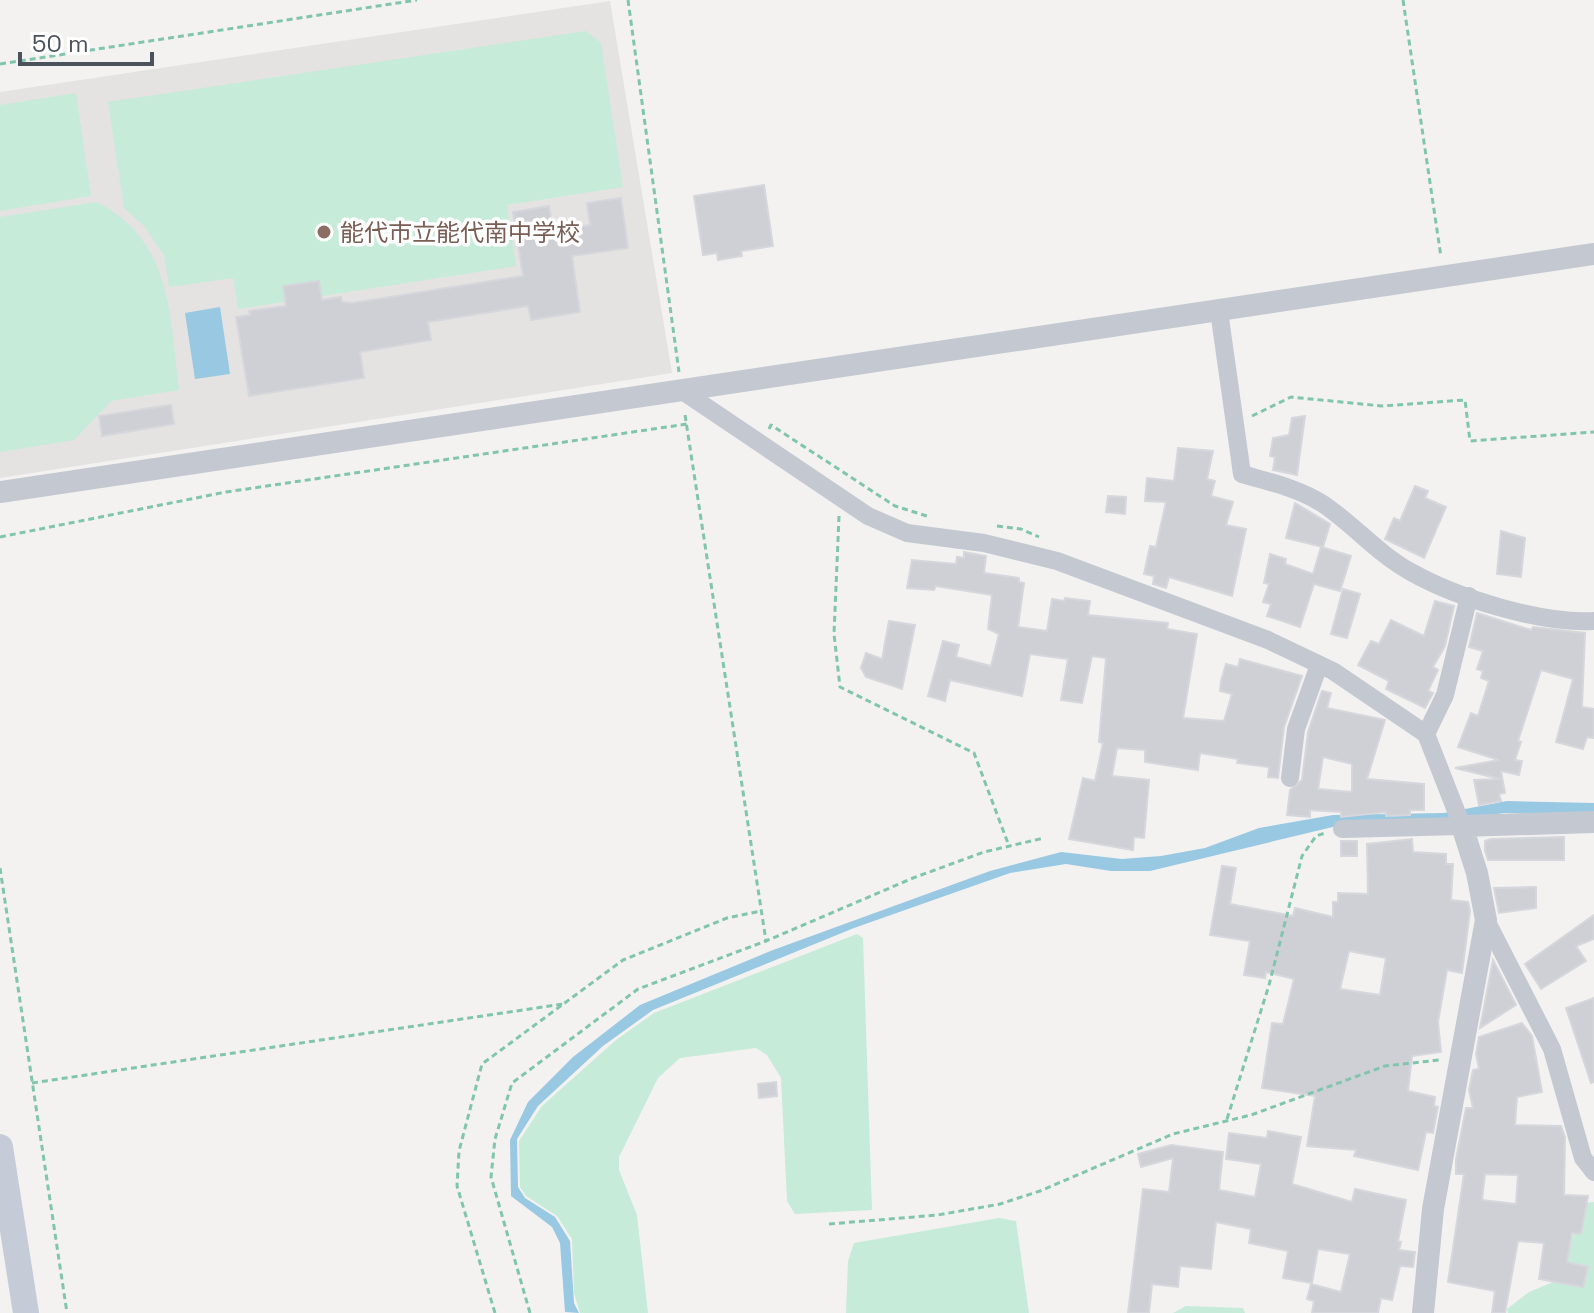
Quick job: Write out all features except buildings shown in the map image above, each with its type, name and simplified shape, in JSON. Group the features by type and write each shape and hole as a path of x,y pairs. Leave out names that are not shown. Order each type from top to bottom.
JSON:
{"main road":[{"path":"0,1147 26,1313"}],"street":[{"path":"0,492 1594,254"},
{"path":"1219,311 1242,474 1299,491 1324,505 1410,572 1469,596 1551,619 1594,621"},
{"path":"681,390 868,516 907,533 984,543 1057,561 1268,640 1319,665 1426,734 1438,759 1477,873 1486,920 1552,1049 1583,1158 1594,1172"},
{"path":"1426,734 1445,695 1469,596"},
{"path":"1290,778 1296,729 1319,665"},
{"path":"1342,829 1458,818 1594,822"},
{"path":"1423,1313 1433,1209 1486,920"},
{"path":"1575,1126 1594,1123"}],"path":[{"path":"0,64 417,0"},
{"path":"628,0 681,390 766,941"},
{"path":"1403,0 1443,276"},
{"path":"1235,425 1291,397 1382,406 1465,400 1470,441 1594,432"},
{"path":"0,537 226,492 687,424"},
{"path":"758,443 771,425 895,506 936,519"},
{"path":"840,497 834,634 840,687 974,753 1009,846"},
{"path":"992,526 1021,529 1048,541"},
{"path":"1227,1119 1269,985 1302,856 1316,836 1342,829"},
{"path":"530,1313 491,1177 495,1139 512,1083 638,989 766,941 913,878 1009,846 1044,838"},
{"path":"0,868 67,1313"},
{"path":"495,1313 457,1186 459,1151 482,1064 623,960 727,918 761,911"},
{"path":"32,1083 567,1003"},
{"path":"829,1224 938,1215 1000,1204 1040,1191 1173,1134 1278,1106 1385,1066 1462,1057"}],"shaded area":[{"name":"能代市立能代南中学校","path":"610,1 672,373 0,478 0,92"}],"green space":[{"path":"586,31 601,43 623,187 507,205 516,266 238,309 233,278 169,287 164,255 144,226 124,208 108,102"},
{"path":"76,93 91,196 0,211 0,105"},
{"path":"96,202 121,218 140,237 153,258 169,308 179,390 111,401 74,440 0,452 0,217"},
{"path":"857,934 863,938 872,1210 795,1214 787,1201 781,1078 767,1055 756,1048 680,1058 658,1078 619,1157 619,1170 637,1215 648,1313 580,1313 574,1293 572,1239 557,1216 526,1196 520,1187 519,1141 542,1106 616,1040 654,1013"},
{"path":"1594,1202 1594,1313 1508,1313 1507,1309 1529,1292 1558,1280 1584,1203"},
{"path":"999,1218 1016,1221 1029,1313 846,1313 848,1261 854,1243"},
{"path":"1186,1306 1243,1308 1245,1313 1173,1313"}],"water":[{"path":"220,307 230,374 195,379 185,313"},
{"path":"1507,801 1594,803 1594,814 1504,813 1467,819 1337,826 1150,871 1111,871 1066,864 1010,873 854,928 653,1010 603,1046 538,1106 517,1139 518,1187 525,1198 555,1217 570,1241 574,1303 579,1313 565,1312 560,1243 552,1227 511,1196 510,1140 528,1102 573,1057 640,1005 773,950 990,871 1061,852 1122,859 1161,856 1205,848 1259,828 1333,815 1444,813"}],"place":[{"name":"能代市立能代南中学校","path":"324,232"}]}
